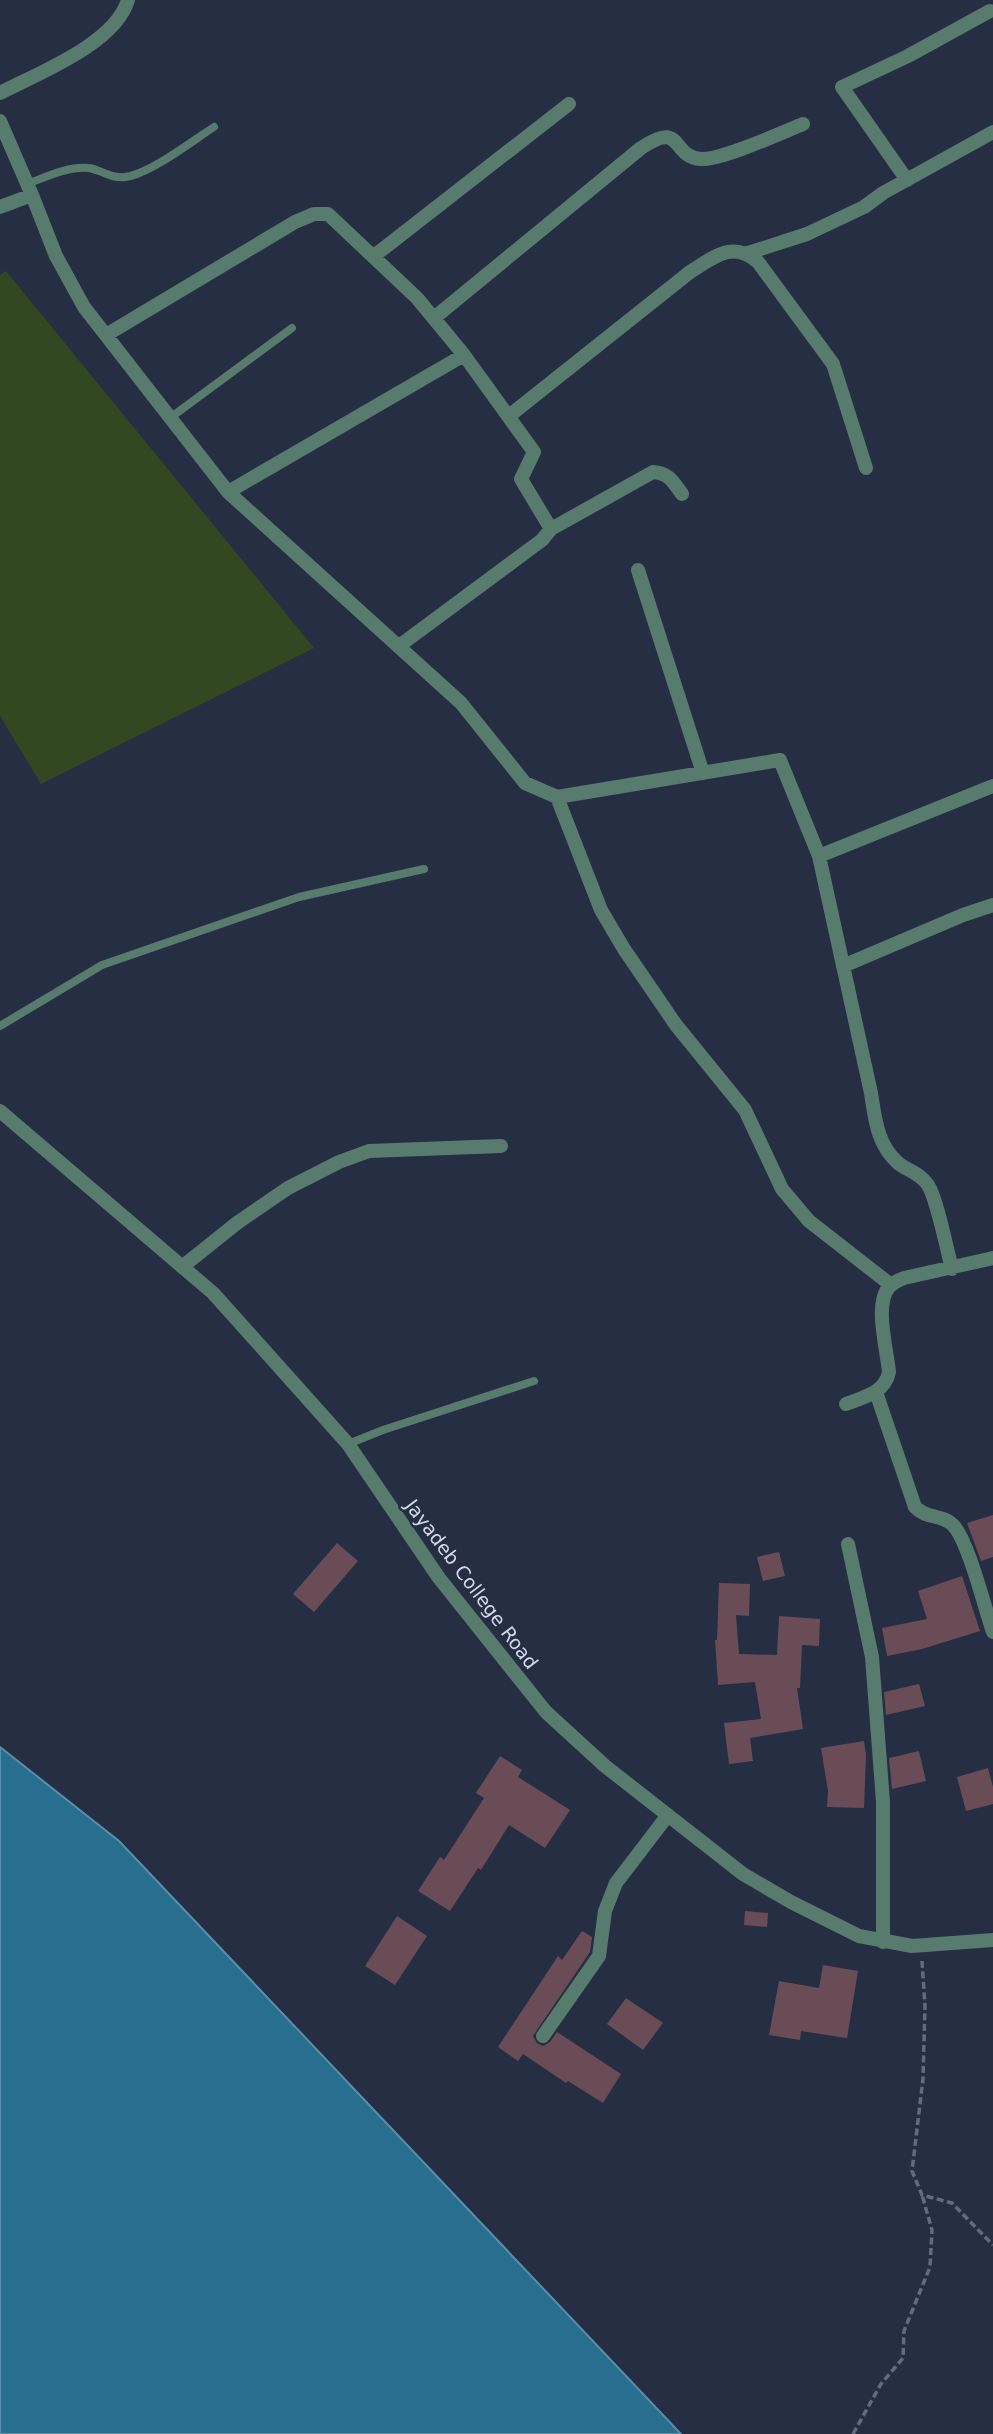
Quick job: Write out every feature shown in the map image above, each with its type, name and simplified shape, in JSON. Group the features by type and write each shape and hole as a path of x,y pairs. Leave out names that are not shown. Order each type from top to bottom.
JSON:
{"street":[{"path":"0,93 80,51 111,27 128,0"},
{"path":"906,180 842,87 908,56 990,11"},
{"path":"374,256 569,104"},
{"path":"0,121 56,256 84,307 228,492 461,703 525,783 558,797 780,760 819,856 882,1144 899,1164 919,1175 929,1187 952,1269"},
{"path":"433,318 641,148 657,138 671,138 696,159 714,158 803,124"},
{"path":"748,254 807,234 864,207 906,180 993,132"},
{"path":"0,207 29,189"},
{"path":"106,335 295,222 314,214 328,214 417,298 509,415 534,452 521,479 551,529"},
{"path":"509,415 690,272 715,257 738,250 758,262 833,364 866,468"},
{"path":"228,492 464,355"},
{"path":"399,646 542,540 551,529 653,472 662,472 669,477 682,494"},
{"path":"638,570 703,773"},
{"path":"819,856 993,786"},
{"path":"558,797 601,910 676,1025 745,1110 782,1189 809,1221 891,1285"},
{"path":"843,966 993,905"},
{"name":"Jayadeb College Road","path":"0,1111 213,1293 348,1444 439,1578 546,1712 605,1766 743,1874 859,1936 883,1942 921,1945 993,1940"},
{"path":"181,1267 237,1223 288,1188 339,1162 369,1151 501,1146"},
{"path":"846,1405 876,1392 887,1381 890,1372 881,1313 885,1294 891,1285 904,1278 993,1258"},
{"path":"876,1392 915,1507 925,1515 944,1518 958,1530 993,1632"},
{"path":"848,1544 872,1657 883,1802 883,1942"},
{"path":"543,2036 599,1956 605,1911 617,1883 668,1815"}],"lane":[{"path":"29,189 65,170 89,168 128,177 146,170 214,127"},
{"path":"170,418 292,328"},
{"path":"0,1026 102,965 299,897 424,869"},
{"path":"348,1444 534,1381"}],"path":[{"path":"853,2434 881,2384 903,2358 904,2332 930,2267 932,2230 912,2171 923,2079 925,2006 921,1945"},
{"path":"922,2196 952,2203 993,2245"}],"green space":[{"path":"6,271 314,648 41,784 0,716 0,275"}],"water":[{"path":"0,1747 119,1841 681,2434 0,2434"}],"building":[{"path":"993,1515 993,1557 981,1561 967,1523"},
{"path":"337,1543 358,1561 314,1612 293,1594"},
{"path":"779,1552 785,1576 763,1581 757,1557"},
{"path":"962,1576 980,1631 922,1649 887,1656 882,1628 927,1619 918,1591"},
{"path":"719,1583 750,1584 749,1616 736,1615 739,1654 777,1655 779,1616 820,1619 819,1646 802,1645 800,1688 797,1688 803,1729 750,1738 753,1761 729,1764 724,1723 761,1719 755,1682 718,1685 715,1640"},
{"path":"919,1684 925,1706 886,1715 884,1692"},
{"path":"864,1741 864,1808 827,1807 828,1791 821,1748"},
{"path":"919,1751 926,1781 892,1789 889,1758"},
{"path":"500,1756 522,1770 518,1777 570,1810 545,1848 509,1825 481,1870 478,1868 450,1911 418,1891 440,1857 444,1860 484,1798 476,1793"},
{"path":"988,1768 993,1787 993,1804 966,1811 957,1777"},
{"path":"745,1911 768,1913 767,1927 744,1925"},
{"path":"397,1916 427,1936 395,1985 365,1966"},
{"path":"582,1931 592,1937 590,1952 533,2036 537,2043 543,2046 550,2042 557,2032 621,2074 603,2103 568,2081 566,2083 523,2054 518,2061 498,2047 558,1956 562,1960"},
{"path":"823,1965 858,1971 847,2038 801,2031 800,2040 769,2035 779,1981 819,1988"},
{"path":"626,1998 663,2023 643,2050 607,2024"}]}
